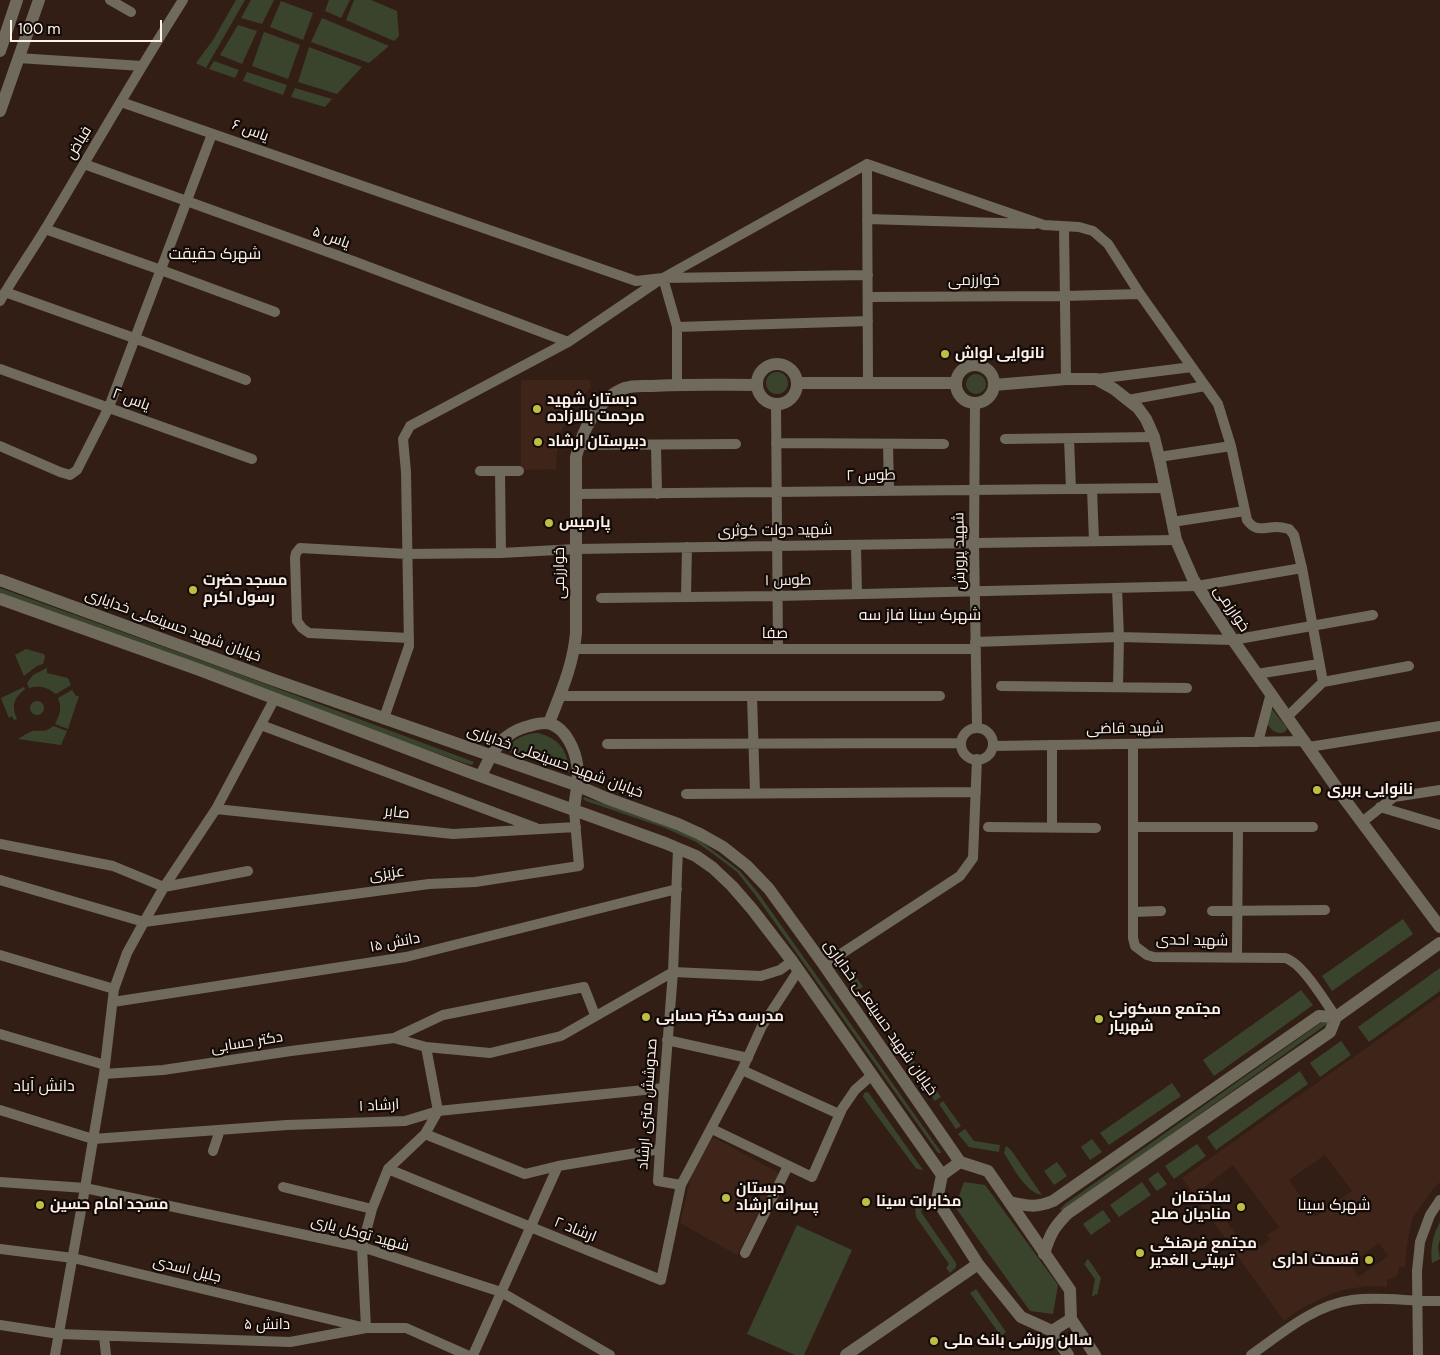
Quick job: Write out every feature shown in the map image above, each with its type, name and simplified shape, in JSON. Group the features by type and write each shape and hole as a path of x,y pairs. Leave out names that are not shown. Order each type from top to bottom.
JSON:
{"street":[{"path":"0,51 17,0"},
{"path":"0,111 39,0"},
{"path":"110,0 131,12"},
{"name":"فیاض","path":"2,296 45,229 183,0"},
{"path":"0,56 142,66"},
{"name":"یاس ۶","path":"121,102 636,281 663,278 868,275"},
{"path":"0,446 60,472 70,475 77,470 109,408 212,134"},
{"name":"یاس ۵","path":"84,164 353,261 568,342"},
{"path":"867,164 868,383"},
{"path":"384,718 409,646 406,472 403,438 410,426 568,342 663,278 867,164 1044,225"},
{"path":"868,219 1079,227 1093,231 1108,244 1140,294 1218,404 1247,520 1251,526 1259,529 1278,527 1289,529 1294,535 1323,682"},
{"path":"1064,227 1066,379"},
{"path":"45,229 275,312"},
{"path":"663,278 677,327 677,385"},
{"name":"خوارزمی","path":"868,297 1140,294"},
{"path":"2,296 134,338 246,380"},
{"path":"677,327 868,321"},
{"path":"778,363 790,368 795,374 797,383 795,393 791,399 776,404 766,402 761,398 756,385 760,372 765,367 778,363"},
{"path":"972,365 984,368 989,372 994,384 991,395 981,403 975,404 963,400 956,390 955,383 960,371 972,365"},
{"path":"994,384 1096,379 1192,367"},
{"name":"یاس ۲","path":"0,369 252,459"},
{"name":"خوارزمی","path":"1096,379 1114,389 1128,400 1138,408 1146,419 1154,437 1159,457 1176,540 1197,586 1287,717 1440,927"},
{"path":"797,383 955,383"},
{"name":"خوارزمی","path":"549,723 570,668 574,649 576,632 576,457 578,445 594,413 613,394 626,387 756,385"},
{"path":"1128,400 1206,386"},
{"path":"776,404 778,649"},
{"name":"شهید پرورش","path":"975,404 974,543 977,728"},
{"path":"1006,440 1154,437"},
{"path":"1069,439 1072,489"},
{"path":"578,445 736,444"},
{"path":"776,444 944,444"},
{"path":"888,444 889,491"},
{"path":"656,445 657,494"},
{"path":"1159,457 1230,446"},
{"path":"480,471 519,471"},
{"path":"500,471 501,553"},
{"name":"طوس ۲","path":"576,494 1166,488"},
{"path":"1092,489 1094,541"},
{"path":"1172,522 1245,511"},
{"name":"شهید دولت کوثری","path":"409,638 309,633 302,628 297,621 296,553 300,548 407,554 501,553 576,549 1176,540"},
{"path":"856,545 857,594"},
{"path":"686,597 687,547"},
{"name":"طوس ۱","path":"601,598 777,596 1197,586 1302,568"},
{"name":"خیابان شهید حسینعلی خدایاری","path":"0,580 265,676 576,785 678,824 723,847 747,866 768,889 824,964 960,1162"},
{"path":"1117,588 1119,637 1118,687"},
{"path":"0,599 275,698 696,856 713,868 732,886 795,966 942,1175"},
{"name":"صفا","path":"574,649 778,649 976,646 1119,637 1233,640 1373,615"},
{"path":"1257,674 1319,664"},
{"path":"1287,717 1323,682 1409,666"},
{"path":"1001,686 1187,688"},
{"path":"1258,742 1270,693"},
{"path":"560,695 940,696"},
{"path":"752,696 755,794"},
{"path":"54,1355 94,1139 114,989 127,953 144,922 164,887 216,810 275,698"},
{"path":"480,776 491,756 511,733 532,725 549,723 566,736 577,763 574,810"},
{"path":"261,725 538,829"},
{"name":"شهید قاضی","path":"992,746 1258,742 1307,744 1440,726"},
{"path":"972,728 977,728 987,731 993,741 987,756 977,760 968,757 964,753 961,744 964,734 972,728"},
{"path":"607,744 961,744"},
{"name":"شهید احدی","path":"1133,744 1133,912 1135,946 1146,955 1154,957 1237,956 1292,959 1336,1017"},
{"path":"1052,745 1052,828"},
{"path":"824,964 960,876 973,858 977,760"},
{"path":"1362,822 1394,798 1440,790"},
{"path":"686,794 976,792"},
{"path":"1380,808 1440,825"},
{"name":"صابر","path":"216,810 453,834 576,827"},
{"name":"عزیزی","path":"144,922 429,884 475,882 579,866 574,810"},
{"path":"988,826 1096,828"},
{"path":"1133,827 1313,827"},
{"path":"1237,956 1238,827"},
{"path":"0,844 113,866 164,887 248,871"},
{"name":"صدوشش متری ارشاد","path":"678,849 674,972 667,1040 658,1181 681,1185"},
{"path":"0,880 144,922"},
{"name":"دانش ۱۵","path":"112,1002 406,957 677,889"},
{"path":"1212,911 1325,910"},
{"path":"1133,912 1161,912"},
{"path":"1044,1254 1052,1232 1068,1213 1330,1032 1336,1017 1440,942"},
{"path":"0,955 114,989"},
{"path":"674,972 762,976 795,966"},
{"path":"681,1185 712,1129 762,1026 795,966"},
{"name":"دکتر حسابی","path":"394,1038 426,1047 490,1053 561,1036 595,1015 674,972"},
{"name":"دکتر حسابی","path":"104,1070 163,1070 394,1038 443,1015 584,987 595,1015"},
{"path":"1010,1202 1026,1206 1042,1206 1053,1201 1319,1016 1336,1017"},
{"path":"0,1034 104,1070"},
{"path":"667,1040 748,1058"},
{"path":"366,1328 362,1247 372,1209 388,1169 425,1134 438,1111 426,1047"},
{"path":"742,1070 840,1114"},
{"path":"712,1129 812,1177 840,1114 855,1090 872,1075"},
{"name":"ارشاد ۱","path":"94,1139 287,1125 404,1120 438,1111 664,1088"},
{"path":"0,1110 94,1139"},
{"path":"213,1151 220,1130"},
{"path":"425,1134 525,1174 558,1166 660,1148"},
{"path":"1068,1355 1052,1331 1021,1317 978,1264 937,1200 942,1175 960,1162 988,1171 1010,1202 1070,1290 1071,1318 1095,1355"},
{"path":"473,1355 558,1166"},
{"path":"745,1253 788,1166"},
{"name":"ارشاد ۲","path":"388,1169 660,1280 681,1185"},
{"name":"شهید توکل یاری","path":"0,1182 85,1188 362,1247 501,1292 610,1355"},
{"path":"283,1187 372,1209"},
{"path":"1418,1355 1417,1271 1420,1242 1430,1216 1440,1200"},
{"name":"جلیل اسدی","path":"0,1249 73,1258 366,1328"},
{"path":"846,1355 978,1264"},
{"path":"1251,1355 1310,1315 1332,1305 1350,1300 1370,1299 1418,1302 1440,1301"},
{"path":"1052,1331 1071,1318"},
{"name":"دانش ۵","path":"0,1325 59,1334 290,1342 366,1328 406,1328 467,1355"},
{"path":"104,1336 106,1355"}],"shaded area":[{"path":"521,380 590,380 591,388 578,400 561,431 556,469 521,470"},
{"path":"1440,996 1440,1182 1412,1219 1405,1267 1399,1267 1398,1274 1387,1280 1387,1287 1367,1286 1330,1294 1302,1308 1284,1321 1182,1178","holes":["1325,1155 1352,1191 1315,1217 1289,1180","1233,1165 1279,1227 1267,1235 1270,1239 1261,1247 1258,1242 1247,1250 1203,1188","1379,1243 1388,1256 1358,1277 1350,1264"]},
{"name":"دبستان پسرانه ارشاد","path":"713,1137 779,1173 737,1255 680,1223 692,1172"}],"green space":[{"path":"236,0 245,0 206,68 196,63 213,40"},
{"path":"251,0 274,0 262,24 241,18"},
{"path":"329,0 350,0 341,18 325,11"},
{"path":"354,0 371,0 397,11 399,36 394,41 346,20"},
{"path":"281,1 313,13 303,40 270,27"},
{"path":"322,18 389,46 369,63 311,42"},
{"path":"238,25 257,31 242,64 220,55"},
{"path":"264,32 300,45 288,79 252,66"},
{"path":"309,47 362,67 337,94 298,82"},
{"path":"214,61 239,70 235,78 209,69"},
{"path":"247,72 287,85 283,95 243,81"},
{"path":"295,88 332,99 325,107 291,97"},
{"path":"777,372 785,375 788,383 785,391 777,394 769,391 766,383 769,375"},
{"path":"976,374 983,377 986,384 983,391 976,394 969,391 966,384 969,377"},
{"path":"0,588 228,670 474,762 472,765 467,764 306,707 231,676 0,593"},
{"path":"26,649 44,654 45,657 43,664 37,666 24,676 15,655"},
{"path":"47,668 47,673 68,678 71,685 56,694 43,687 29,688 27,683 33,675"},
{"path":"24,687 25,689 15,702 14,710 17,719 14,720 12,716 9,718 1,698"},
{"path":"72,690 76,696 79,696 68,729 55,724 60,711 58,698"},
{"path":"34,701 40,701 44,708 40,715 34,715 30,711 30,705"},
{"path":"1270,708 1287,728 1286,731 1276,732 1267,724"},
{"path":"53,726 67,731 61,745 18,739 33,731 46,730"},
{"path":"538,733 552,739 562,747 567,758 570,773 504,750 519,738"},
{"path":"584,797 666,825 698,839 740,871 759,894 941,1153 938,1153 737,872 696,842 665,828 586,801 583,799"},
{"path":"1403,919 1413,934 1332,991 1322,976"},
{"path":"848,965 863,987 857,990 850,981 846,975"},
{"path":"1440,968 1440,991 1369,1042 1358,1027"},
{"path":"1301,990 1313,1005 1214,1076 1203,1060"},
{"path":"866,991 891,1027 886,1030 861,995"},
{"path":"1326,1019 1329,1019 1327,1024 1063,1211 1060,1209 1065,1204"},
{"path":"894,1032 915,1063 910,1066 889,1035"},
{"path":"1341,1041 1351,1055 1320,1077 1310,1063"},
{"path":"920,1067 941,1097 935,1101 914,1071"},
{"path":"1300,1071 1308,1084 1216,1150 1207,1137"},
{"path":"1172,1083 1181,1096 1109,1145 1100,1133"},
{"path":"868,1092 923,1170 915,1167 863,1097 864,1093"},
{"path":"943,1101 961,1126 956,1129 939,1104"},
{"path":"965,1129 974,1141 1000,1145 999,1152 969,1147 958,1134"},
{"path":"1092,1139 1102,1152 1090,1160 1081,1147"},
{"path":"1197,1144 1206,1156 1174,1179 1165,1166"},
{"path":"1006,1146 1011,1150 1042,1195 1030,1189 1020,1178 1004,1153"},
{"path":"1057,1162 1067,1176 1054,1185 1044,1171"},
{"path":"1158,1172 1167,1184 1157,1191 1148,1179"},
{"path":"964,1182 985,1185 1058,1285 1053,1314 1030,1311 955,1207"},
{"path":"1142,1182 1151,1195 1119,1217 1110,1205"},
{"path":"915,1206 922,1208 921,1212 956,1263 956,1267 950,1273 946,1268 949,1264 916,1217"},
{"path":"1103,1210 1111,1221 1091,1235 1083,1224"},
{"path":"1440,1222 1438,1247 1440,1259 1432,1263 1431,1252"},
{"path":"797,1225 852,1250 804,1355 795,1355 747,1334"},
{"path":"1088,1259 1101,1278 1097,1295 1095,1294 1094,1296 1092,1296 1095,1279 1084,1264"},
{"path":"976,1289 1006,1332 1001,1336 970,1293"}],"place":[{"name":"نانوایی لواش","path":"945,354"},
{"name":"دبستان شهید مرحمت بالازاده","path":"537,409"},
{"name":"دبیرستان ارشاد","path":"538,442"},
{"name":"پارمیس","path":"549,523"},
{"name":"مسجد حضرت رسول اکرم","path":"193,590"},
{"name":"نانوایی بربری","path":"1317,790"},
{"name":"مدرسه دکتر حسابی","path":"646,1017"},
{"name":"مجتمع مسکونی شهریار","path":"1099,1019"},
{"name":"دبستان پسرانه ارشاد","path":"726,1198"},
{"name":"مخابرات سینا","path":"866,1202"},
{"name":"مسجد امام حسین","path":"40,1205"},
{"name":"ساختمان منادیان صلح","path":"1241,1207"},
{"name":"مجتمع فرهنگی تربیتی الغدیر","path":"1140,1253"},
{"name":"قسمت اداری","path":"1369,1260"},
{"name":"سالن ورزشی بانک ملی","path":"934,1341"}],"district":[{"name":"شهرک حقیقت","path":"215,255"},
{"name":"شهرک سینا فاز سه","path":"920,616"},
{"name":"دانش آباد","path":"44,1087"},
{"name":"شهرک سینا","path":"1334,1206"}]}
